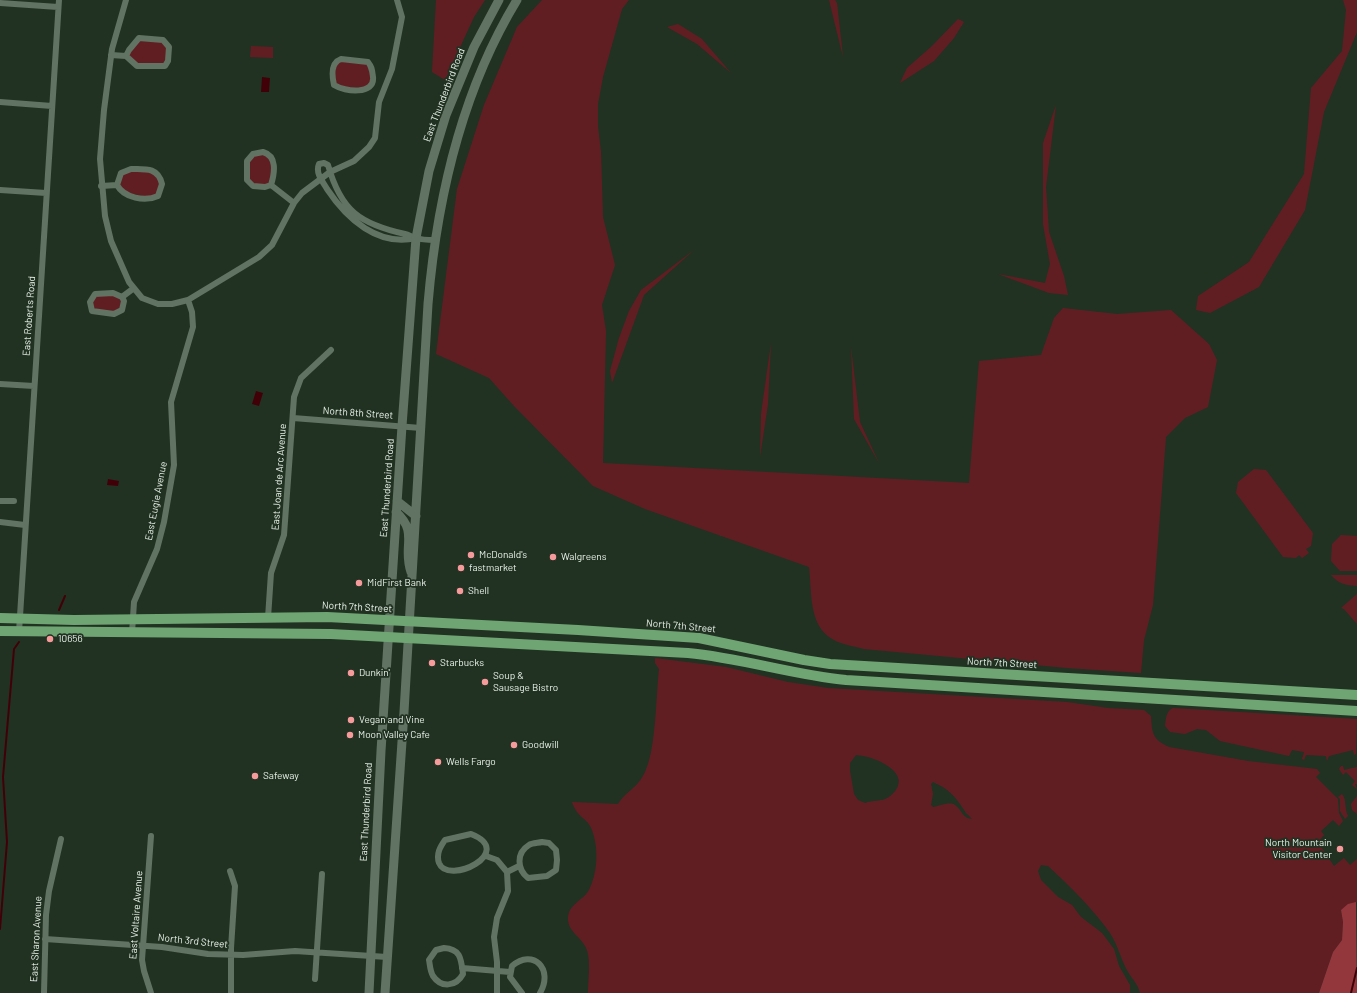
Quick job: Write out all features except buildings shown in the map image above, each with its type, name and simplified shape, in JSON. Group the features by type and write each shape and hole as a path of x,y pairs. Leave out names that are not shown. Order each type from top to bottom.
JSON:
{"main road":[{"name":"East Thunderbird Road","path":"368,993 389,620 416,238 429,171 446,115 474,47 499,0"},
{"path":"385,993 410,621 428,304 435,240 448,171 463,118 489,53 517,0"},
{"path":"397,500 416,516"},
{"path":"396,512 405,520 408,527 407,560 412,576"},
{"name":"North 7th Street","path":"0,618 74,620 132,618 327,617 410,621 696,638 830,664 1357,696"},
{"path":"0,631 331,634 696,653 813,676 846,680 1357,711"},
{"path":"1308,708 1309,693"}],"street":[{"name":"East Roberts Road","path":"19,632 59,0"},
{"path":"126,0 111,55 100,159 101,186 105,216 111,241 126,276 142,298 158,304 172,304 188,300 259,258 272,245 294,203 311,185 330,172 354,161 363,154 375,138 379,102 392,69 402,17 397,0"},
{"path":"0,3 58,7"},
{"path":"111,55 126,56 137,66 164,66 168,61 169,47 163,40 140,38 129,50 126,56"},
{"path":"341,59 368,62 372,66 373,82 367,89 339,88 334,85 334,65 341,59"},
{"path":"373,82 385,86"},
{"path":"0,102 52,106"},
{"path":"263,152 272,156 274,160 271,185 265,187 253,186 247,180 247,161 253,154 263,152"},
{"path":"416,238 405,241 388,238 370,231 356,222 336,203 321,179 318,170 319,164 327,164 335,188 342,199 361,218 380,228 416,238 435,240"},
{"path":"131,169 150,169 156,172 162,184 158,196 152,198 138,198 129,196 117,185 121,173 131,169"},
{"path":"101,186 117,185"},
{"path":"271,185 294,203"},
{"path":"0,190 46,193"},
{"path":"122,297 134,288"},
{"path":"113,293 122,297 124,308 118,313 92,311 90,306 90,302 95,294 113,293"},
{"name":"East Eugie Avenue","path":"132,633 134,602 157,549 164,522 174,465 171,402 193,327 192,312 188,300"},
{"name":"East Joan de Arc Avenue","path":"268,618 271,573 284,535 294,397 300,378 331,350"},
{"path":"0,384 34,386"},
{"name":"North 8th Street","path":"293,418 421,428"},
{"path":"0,501 14,501"},
{"path":"0,522 25,524"},
{"path":"471,834 481,838 486,845 486,856 481,862 460,870 451,871 441,867 437,858 439,848 445,840 471,834"},
{"name":"East Voltaire Avenue","path":"151,993 142,960 152,836"},
{"name":"East Sharon Avenue","path":"44,993 45,939 49,891 61,839"},
{"path":"549,843 556,850 556,870 547,876 528,878 519,866 522,852 529,845 549,843"},
{"path":"486,856 497,860 507,872 508,892 495,926 494,937 497,970 497,993"},
{"path":"507,872 519,866"},
{"path":"230,871 235,886 231,955 231,993"},
{"path":"315,979 322,874"},
{"name":"North 3rd Street","path":"45,939 144,946 208,954 231,955 295,951 387,957"},
{"path":"444,948 453,949 459,954 462,968 463,974 459,981 444,985 432,974 429,960 436,950 444,948"},
{"path":"522,993 510,976 512,966 522,960 536,962 543,966 546,973 545,984 540,993"},
{"path":"462,968 510,972"}],"shaded area":[{"path":"436,0 485,0 474,17 445,80 432,72"},
{"path":"542,0 629,0 622,9 603,77 598,104 603,217 615,265 602,305 606,331 603,463 969,483 979,361 1041,355 1054,318 1063,308 1117,314 1171,310 1209,344 1217,360 1208,407 1185,418 1166,437 1153,605 1144,640 1141,673 1067,668 864,649 837,642 826,634 815,618 811,597 809,567 645,509 593,486 514,406 489,378 436,354 457,189 484,105 517,27"},
{"path":"829,0 835,0 837,3 843,57"},
{"path":"1343,0 1357,0 1357,32 1324,112 1305,210 1259,287 1210,313 1196,310 1198,296 1249,262 1304,174 1311,88 1342,51 1346,10"},
{"path":"958,19 964,22 954,38 934,61 900,83 907,68 932,46"},
{"path":"678,24 702,39 731,73 697,44 667,27"},
{"path":"139,38 167,43 165,66 137,66 126,56"},
{"path":"251,46 273,47 273,58 250,57"},
{"path":"361,60 372,66 370,87 339,88 333,80 337,61"},
{"path":"262,77 270,78 269,92 261,92"},
{"path":"1056,105 1046,187 1049,232 1064,276 1068,295 1049,293 998,274 1045,283 1050,264 1043,224 1043,143"},
{"path":"253,154 271,156 271,185 259,187 246,177 247,161"},
{"path":"150,169 161,178 160,191 153,198 123,192 118,178 121,173"},
{"path":"694,250 644,295 612,383 610,371 619,338 629,311 641,290"},
{"path":"113,293 124,301 118,313 92,311 92,297"},
{"path":"771,343 768,404 760,457 761,414"},
{"path":"851,347 860,422 879,463 854,419"},
{"path":"256,391 263,393 259,406 252,404"},
{"path":"1254,469 1266,470 1313,533 1311,546 1306,549 1309,553 1302,558 1299,555 1296,558 1283,557 1236,493 1238,482"},
{"path":"108,479 119,481 118,486 107,485"},
{"path":"1341,535 1357,536 1357,571 1340,571 1331,561 1332,544"},
{"path":"1331,575 1357,575 1357,586 1342,584"},
{"path":"1357,594 1357,624 1344,609 1341,608"},
{"path":"655,658 726,667 788,682 828,688 1067,702 1108,708 1144,710 1151,716 1152,727 1156,738 1169,747 1248,761 1317,769 1320,773 1316,777 1338,799 1339,813 1343,821 1339,826 1333,820 1321,831 1324,835 1318,842 1334,866 1344,858 1350,865 1357,859 1357,902 1341,910 1343,922 1342,940 1333,952 1319,993 1140,993 1137,985 1128,972 1110,933 1081,898 1048,866 1041,865 1038,871 1041,880 1058,897 1072,905 1081,917 1102,933 1114,949 1119,966 1130,985 1130,993 588,993 589,966 587,950 570,928 568,919 570,910 586,894 592,884 596,862 596,847 589,824 577,812 572,802 618,804 642,778 649,762 655,722 659,669 655,663","holes":["856,755 864,756 883,763 897,774 899,781 897,789 889,797 883,800 865,803 858,800 854,794 850,771 850,763","933,782 951,793 972,819 967,818 953,804 933,807 931,805 933,794 931,784"]},
{"path":"1173,708 1357,719 1356,754 1354,755 1353,750 1329,756 1327,761 1326,756 1306,755 1304,760 1302,759 1304,752 1292,750 1289,756 1220,741 1206,730 1197,729 1185,734 1170,732 1165,726 1168,713"},
{"path":"1343,766 1344,770 1357,767 1357,784 1355,784 1357,789 1352,785 1355,781 1346,772 1343,775 1339,769"},
{"path":"1342,794 1348,816 1345,819 1340,811 1340,799 1338,797"},
{"path":"1357,796 1357,814 1352,810 1351,804"},
{"path":"1356,902 1357,993 1319,993 1333,952 1342,940 1343,922 1341,910 1348,904"}],"waterway":[{"path":"59,610 65,596"},
{"path":"0,929 7,842 3,777 14,649 19,642"},
{"path":"1351,993 1357,968"}],"place":[{"name":"McDonald's","path":"471,555"},
{"name":"Walgreens","path":"553,557"},
{"name":"fastmarket","path":"461,568"},
{"name":"MidFirst Bank","path":"359,583"},
{"name":"Shell","path":"460,591"},
{"name":"10656","path":"50,639"},
{"name":"Starbucks","path":"432,663"},
{"name":"Dunkin'","path":"351,673"},
{"name":"Soup & Sausage Bistro","path":"485,682"},
{"name":"Vegan and Vine","path":"351,720"},
{"name":"Moon Valley Cafe","path":"350,735"},
{"name":"Goodwill","path":"514,745"},
{"name":"Wells Fargo","path":"438,762"},
{"name":"Safeway","path":"255,776"},
{"name":"North Mountain Visitor Center","path":"1340,849"}]}
